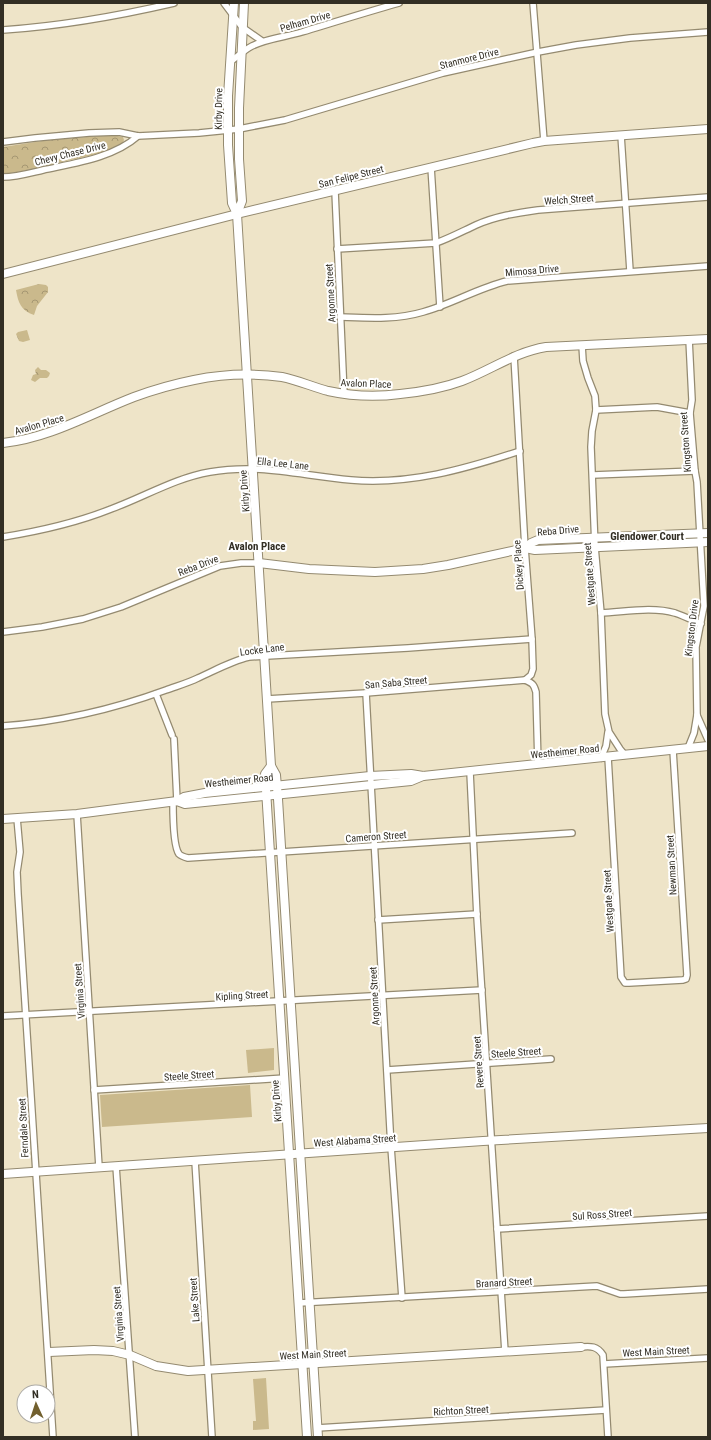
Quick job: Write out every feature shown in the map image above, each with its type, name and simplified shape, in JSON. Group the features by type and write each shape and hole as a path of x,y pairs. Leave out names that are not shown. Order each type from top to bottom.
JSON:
{"main road":[{"name":"Kirby Drive","path":"234,3 230,62 228,130 232,203 237,214 271,766 276,775 278,795 318,1437"},
{"name":"Kirby Drive","path":"237,214 242,201 239,159 239,129 244,3"},
{"name":"San Felipe Street","path":"3,274 334,190 544,141 708,129"},
{"name":"Avalon Place","path":"3,443 34,437 56,430 132,398 196,379 247,374 283,378 344,394 377,396 430,389 461,381 488,370 514,356 546,346 708,339"},
{"name":"Reba Drive","path":"525,548 530,543 538,540 704,533"},
{"name":"Reba Drive","path":"259,562 309,570 375,572 423,569 525,548 535,550 705,542"},
{"name":"Westheimer Road","path":"175,802 184,796 266,786 370,776 411,774 423,776 470,772 708,746"},
{"name":"Kirby Drive","path":"271,766 265,774 266,796 307,1437"},
{"name":"Westheimer Road","path":"3,819 77,814 175,802 185,804 278,795 411,781 423,776"},
{"path":"285,1078 296,1092"},
{"name":"West Alabama Street","path":"3,1174 492,1140 708,1128"},
{"path":"295,1242 305,1241"},
{"name":"West Main Street","path":"48,1352 94,1350 113,1351 130,1355 156,1366 188,1371 581,1347"}],"street":[{"path":"3,30 127,14 174,3"},
{"path":"224,3 242,27 262,41"},
{"name":"Pelham Drive","path":"230,62 250,47 262,41 301,32 399,3"},
{"path":"533,3 544,141"},
{"name":"Stanmore Drive","path":"228,130 285,120 443,74 538,52 576,45 630,38 708,32"},
{"name":"Chevy Chase Drive","path":"3,142 89,133 119,132 138,136 228,130"},
{"name":"Chevy Chase Drive","path":"3,177 99,157 118,150 138,136"},
{"path":"621,136 630,271"},
{"path":"431,167 440,307"},
{"name":"Argonne Street","path":"334,190 344,394"},
{"name":"Welch Street","path":"337,249 436,243 476,225 514,213 708,197"},
{"name":"Mimosa Drive","path":"340,317 399,318 440,307 491,285 507,281 708,266"},
{"name":"Kingston Street","path":"689,339 692,400 690,414 695,471 705,542"},
{"name":"Westgate Street","path":"582,345 583,361 595,396 596,410 591,447 595,547 601,613 605,714 608,732 605,757 621,977 625,983 683,980 686,978"},
{"name":"Dickey Place","path":"514,356 525,548 532,639 533,669 531,675 525,680"},
{"path":"596,410 657,407 690,414"},
{"name":"Ella Lee Lane","path":"3,537 50,529 88,518 113,509 160,488 190,477 210,472 253,468 282,470 352,480 405,480 447,473 471,467 520,451"},
{"path":"593,475 695,471"},
{"name":"Kingston Drive","path":"688,748 694,733 697,715 696,647 704,606 705,542"},
{"name":"Reba Drive","path":"3,632 42,627 83,619 121,607 220,566 259,562"},
{"path":"601,613 648,610 665,611 675,613 701,624"},
{"name":"Locke Lane","path":"3,726 49,720 112,707 156,694 196,679 240,659 264,656 532,639"},
{"path":"525,680 535,686 536,692 538,764"},
{"name":"San Saba Street","path":"267,699 366,693 525,680"},
{"name":"Argonne Street","path":"366,693 391,1147 402,1298"},
{"path":"156,694 173,737 175,802"},
{"name":"Kingston Drive","path":"697,715 708,740"},
{"name":"Westgate Street","path":"608,732 625,755"},
{"name":"Newman Street","path":"672,750 686,978"},
{"name":"Revere Street","path":"470,772 477,914 505,1352"},
{"name":"Cameron Street","path":"175,802 176,842 178,853 188,858 572,833"},
{"name":"Virginia Street","path":"77,814 99,1167"},
{"name":"Ferndale Street","path":"17,818 20,852 17,872 18,894 53,1437"},
{"path":"378,920 477,914"},
{"name":"Kipling Street","path":"3,1016 482,990"},
{"name":"Steele Street","path":"387,1070 550,1059"},
{"name":"Steele Street","path":"94,1090 285,1078"},
{"name":"Lake Street","path":"195,1161 212,1437"},
{"name":"Virginia Street","path":"116,1166 130,1355 134,1437"},
{"name":"Sul Ross Street","path":"497,1230 708,1216"},
{"name":"Branard Street","path":"299,1304 597,1286 601,1286 620,1294 708,1289"},
{"path":"581,1347 590,1346 599,1349 603,1355 608,1437"},
{"name":"West Main Street","path":"604,1364 708,1358"},
{"name":"Richton Street","path":"317,1428 606,1410"}],"green space":[{"path":"112,135 123,137 124,140 122,145 88,156 3,174 3,147 48,140"},
{"path":"39,284 46,285 48,287 48,292 37,306 34,315 26,311 21,306 16,290"},
{"path":"27,330 30,340 23,342 19,341 16,334"},
{"path":"38,367 41,370 46,370 50,373 47,378 40,378 35,382 31,380 33,375 36,374 35,370"},
{"path":"274,1048 274,1070 248,1073 246,1050"},
{"path":"250,1085 252,1117 102,1127 100,1095"},
{"path":"266,1378 269,1429 253,1430 253,1421 256,1421 253,1379"}],"district":[{"name":"Glendower Court","path":"647,536"},
{"name":"Avalon Place","path":"257,546"}]}
